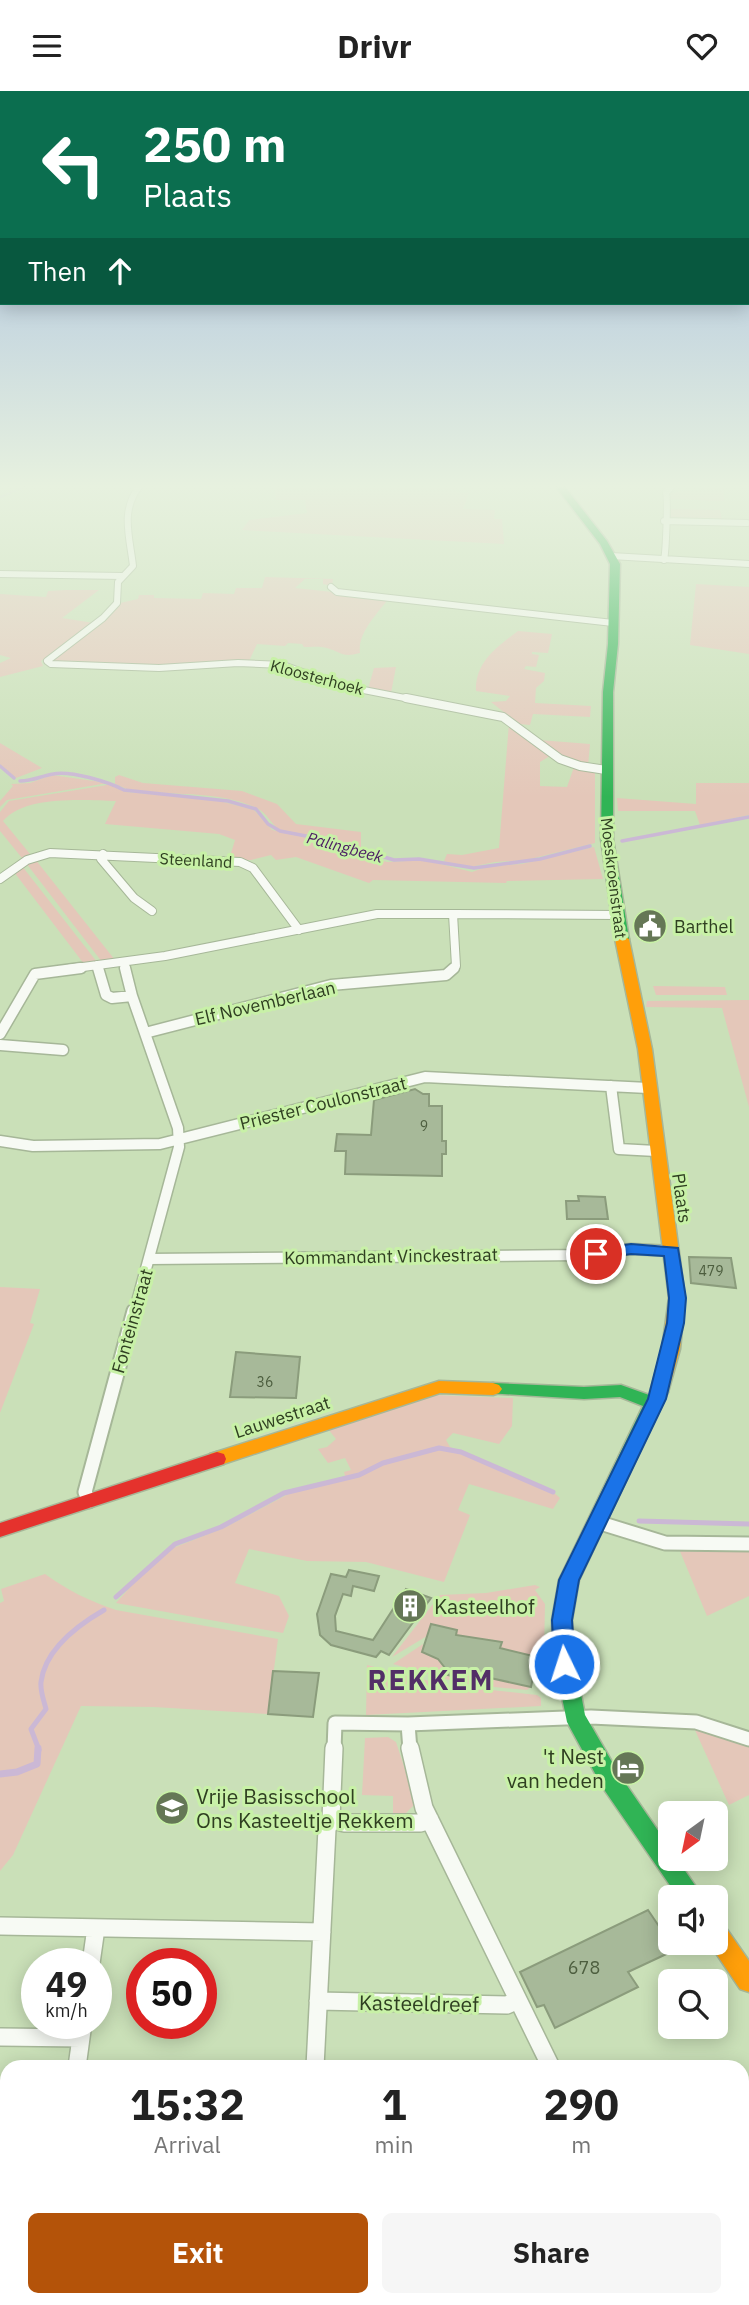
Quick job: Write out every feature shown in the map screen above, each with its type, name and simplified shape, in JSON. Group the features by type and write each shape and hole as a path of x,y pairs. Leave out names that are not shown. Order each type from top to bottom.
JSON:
{"main road":[{"name":"Moeskroenstraat","path":"614,590 608,692 607,839 618,915 645,1049 648,1088"},
{"name":"Plaats","path":"648,1088 672,1251"},
{"path":"672,1251 677,1298 676,1323 653,1400 569,1580 562,1620 570,1716 683,1885"},
{"name":"Lauwestraat","path":"0,1530 439,1387 584,1393 638,1404 653,1400"},
{"path":"728,1950 749,1981"}],"street":[{"name":"Kloosterhoek","path":"118,590 114,608 47,661 60,666 159,668 238,663 283,665 338,685 495,714 507,719 560,759 580,766 606,770"},
{"path":"335,590 613,624"},
{"name":"Steenland","path":"0,879 22,862 61,852 250,865 299,930"},
{"path":"103,854 101,859 126,888 152,911"},
{"path":"0,1034 35,974 124,962 377,914 618,915"},
{"name":"Elf Novemberlaan","path":"145,1033 331,985 446,975 456,966 453,915"},
{"path":"124,962 132,996 178,1128 178,1141"},
{"path":"97,965 106,995 132,996"},
{"path":"0,1045 63,1050"},
{"name":"Priester Coulonstraat","path":"0,1141 33,1146 93,1146 178,1141 425,1077 648,1088"},
{"path":"611,1086 619,1149 656,1151"},
{"name":"Fonteinstraat","path":"89,1501 85,1492 177,1159 178,1141"},
{"name":"Kommandant Vinckestraat","path":"149,1259 579,1255 631,1249 672,1251"},
{"path":"597,1522 665,1543 749,1544"},
{"path":"315,2060 335,1723 408,1724 570,1716 696,1721 749,1739"},
{"path":"408,1724 408,1741 424,1808 548,2060"},
{"path":"331,1819 344,1823 420,1823 430,1820"},
{"path":"0,1926 322,1931"},
{"path":"93,1948 96,1929"},
{"name":"Kasteeldreef","path":"318,2001 507,2005 518,2000"},
{"path":"0,2037 21,2035"},
{"path":"78,2060 81,2039"}],"shaded area":[{"path":"99,590 62,618 94,623 41,661 43,666 0,677 0,663 11,658 0,655 0,594 46,597 48,591"},
{"path":"235,590 317,590 389,598 365,631 360,653 349,655 325,647 304,647 302,644 288,643 285,646 257,644 249,661 160,667 52,661 99,625 120,603 138,599 139,595 201,599 203,593 234,594"},
{"path":"695,590 749,590 749,654 690,645"},
{"path":"518,631 552,634 548,653 532,652 539,655 536,667 526,666 524,669 545,673 544,681 536,688 535,703 591,706 590,717 533,714 530,725 519,724 491,702 506,701 510,696 476,691 483,663 495,649"},
{"path":"396,667 391,693 368,689 374,668"},
{"path":"509,723 550,756 540,762 540,786 567,787 574,767 595,771 595,843 526,860 475,866 458,866 444,861 447,854 462,855 499,848"},
{"path":"539,740 590,744 588,766 569,760"},
{"path":"0,743 42,768 16,778 0,765"},
{"path":"52,775 108,783 7,800 0,807 0,801 13,786 11,784 30,783"},
{"path":"119,775 143,783 242,791 277,804 296,824 361,832 361,850 333,840 280,830 260,810 241,802 209,796 127,789 115,784 115,777"},
{"path":"696,783 749,783 749,815 700,825 695,811 618,811 617,798 696,804"},
{"path":"113,784 126,792 212,799 254,810 272,830 332,842 387,862 425,860 472,872 489,866 522,864 594,847 603,879 506,883 373,880 369,883 296,857 276,860 271,855 251,860 229,860 235,840 219,834 105,824 116,801 56,801 25,807 13,813 3,821 30,854 22,858 0,831 0,812 9,801"},
{"path":"35,859 115,960 102,962 26,863"},
{"path":"22,866 97,962 84,964 14,872"},
{"path":"653,986 725,987 727,995 656,995"},
{"path":"749,1000 749,1107 722,1008 646,1007 647,1001"},
{"path":"0,1287 40,1289 30,1323 34,1324 0,1413"},
{"path":"434,1395 513,1398 512,1426 499,1444 453,1433 446,1440 450,1447 553,1492 560,1498 553,1509 469,1484 458,1510 470,1515 444,1582 366,1562 307,1561 249,1549 235,1583 279,1596 289,1616 283,1633 116,1603 144,1572 173,1548 224,1528 298,1489 346,1480 344,1472 351,1470 345,1458 328,1463 318,1449 327,1447 336,1439 328,1429"},
{"path":"679,1549 749,1550 749,1596 707,1616"},
{"path":"45,1574 79,1595 116,1610 278,1639 268,1714 154,1707 81,1706 13,1855 0,1871 0,1603 4,1601 1,1589"},
{"path":"535,1585 540,1587 535,1590 545,1604 544,1654 537,1657 500,1649 502,1642 489,1639 487,1646 456,1635 457,1630 431,1624 427,1636 392,1657 440,1595 486,1593"},
{"path":"423,1644 422,1652 442,1660 461,1678 463,1672 531,1687 527,1690 463,1684 393,1664"},
{"path":"367,1665 445,1685 537,1695 541,1698 541,1706 366,1715"},
{"path":"694,1728 749,1745 749,1795 729,1805"},
{"path":"388,1737 396,1742 416,1803 406,1813 393,1813 393,1796 362,1795 365,1738"}],"building":[{"path":"415,1089 429,1094 429,1106 442,1106 442,1141 446,1141 446,1154 442,1154 442,1176 345,1174 346,1151 335,1151 337,1134 371,1135 374,1100"},
{"path":"578,1196 605,1197 608,1219 567,1219 566,1201 579,1201"},
{"path":"689,1257 731,1258 736,1288 691,1283"},
{"path":"236,1352 300,1357 296,1398 230,1397"},
{"name":"Kasteelhof","path":"349,1570 379,1576 374,1591 353,1586 351,1596 343,1594 335,1616 336,1631 373,1640 406,1589 431,1598 389,1655 381,1651 376,1657 331,1645 320,1635 317,1614 331,1574 346,1577"},
{"path":"431,1624 457,1630 456,1635 502,1642 500,1648 537,1657 531,1687 463,1672 462,1678 443,1674 445,1668 438,1659 422,1652"},
{"path":"273,1671 319,1673 313,1717 268,1714"},
{"path":"648,1910 658,1925 658,1955 664,1955 628,1972 638,1987 555,2028 544,2005 537,2007 520,1972"}],"waterway":[{"path":"0,766 14,778"},
{"name":"Palingbeek","path":"20,781 60,773 99,780 124,790 228,801 256,809 268,824 280,831 332,841 394,860 419,859 474,868 540,859 590,846"},
{"name":"Palingbeek","path":"622,841 749,817"},
{"path":"116,1597 175,1544 221,1527 284,1493 359,1475 383,1463 439,1448 461,1452 553,1492"},
{"path":"639,1521 749,1524"},
{"name":"Palingbeek","path":"39,1750 31,1729 46,1709 41,1682 49,1659 74,1631 104,1610"},
{"name":"Palingbeek","path":"0,1774 17,1772 37,1764 38,1748"}],"traffic: fast":[{"path":"614,590 608,692 607,839 622,939"},
{"path":"493,1389 584,1393 621,1391 648,1401"},
{"path":"659,1392 569,1580 562,1620 563,1653 575,1716 611,1781 683,1885"}],"traffic: slow":[{"path":"622,939 645,1049 677,1298 671,1349 659,1392"},
{"path":"217,1459 439,1387 493,1389"},
{"path":"728,1950 749,1981"}],"traffic: jam":[{"path":"0,1530 217,1459"}],"place":[{"name":"Barthel","path":"650,926"},
{"name":"Kasteelhof","path":"410,1606"},
{"name":"'t Nest van heden","path":"628,1768"},
{"name":"Vrije Basisschool Ons Kasteeltje Rekkem","path":"172,1808"}],"district":[{"name":"REKKEM","path":"431,1679"}],"route":[{"path":"564,1664 562,1620 569,1580 580,1553 644,1431 657,1399 676,1323 677,1298 672,1251 631,1249 596,1254"}]}
